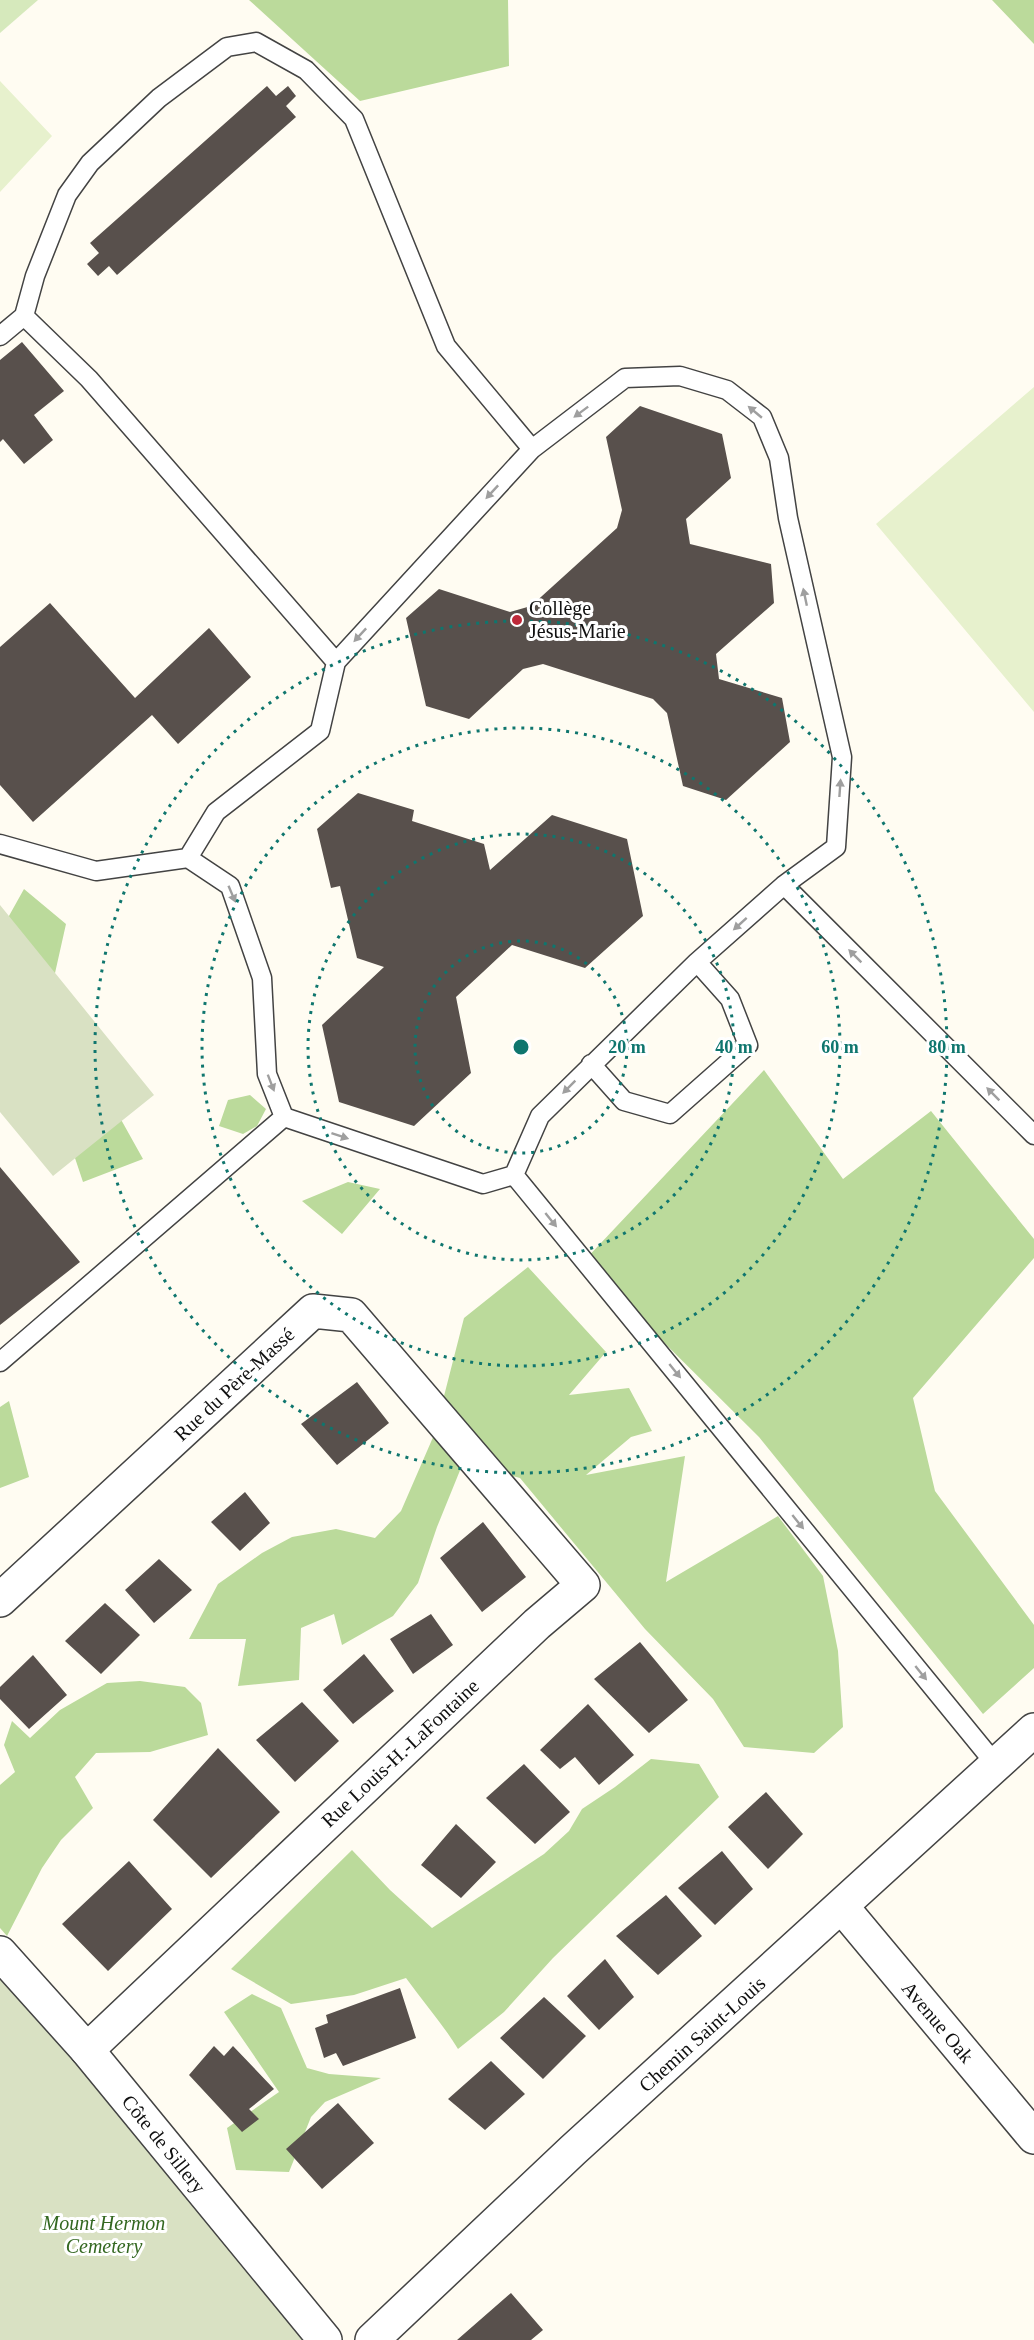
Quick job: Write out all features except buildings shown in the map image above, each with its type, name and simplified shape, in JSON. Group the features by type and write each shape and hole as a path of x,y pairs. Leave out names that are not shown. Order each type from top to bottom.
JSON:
{"street":[{"name":"Rue du Père-Massé","path":"0,1600 313,1311 351,1316 465,1445"},
{"name":"Rue Louis-H.-LaFontaine","path":"87,2050 537,1624 584,1585 465,1445"},
{"name":"Chemin Saint-Louis","path":"372,2340 573,2150 1034,1730"},
{"name":"Avenue Oak","path":"842,1907 1034,2137"},
{"name":"Côte de Sillery","path":"0,1953 87,2050 325,2340"}],"lane":[{"path":"0,336 24,316 35,276 67,195 90,163 159,98 227,47 256,42 306,70 354,119 446,345 532,449"},
{"path":"24,316 89,379 336,662"},
{"path":"188,858 216,812 320,731 336,662 532,449 626,378 680,376 727,390 762,417 778,458 788,518 842,757 836,847 784,885 697,962 591,1064 540,1116 514,1175"},
{"path":"0,844 96,871 188,858 230,885 262,978 267,1074 284,1117 483,1184 514,1175"},
{"path":"784,885 1034,1135"},
{"path":"591,1064 624,1101 670,1114 748,1045 730,999 697,962"},
{"path":"0,1362 284,1117"},
{"path":"514,1175 996,1766"}],"green space":[{"path":"0,0 38,0 0,33"},
{"path":"249,0 508,0 509,66 360,101"},
{"path":"992,0 1034,0 1034,44"},
{"path":"0,81 52,136 0,192"},
{"path":"1034,387 1034,712 876,524"},
{"path":"24,889 66,924 51,991 0,987 0,932"},
{"path":"0,905 154,1095 53,1176 0,1112"},
{"path":"764,1070 843,1179 931,1111 1034,1239 1034,1258 913,1398 935,1491 1034,1625 1034,1668 983,1714 759,1437 583,1262"},
{"path":"250,1095 266,1109 257,1126 243,1134 219,1126 228,1100"},
{"path":"114,1107 143,1159 83,1182 67,1134"},
{"path":"348,1182 380,1189 342,1234 302,1201"},
{"path":"528,1267 606,1352 569,1395 629,1388 652,1431 631,1437 586,1475 685,1456 666,1582 778,1516 823,1576 838,1651 843,1727 814,1753 744,1747 713,1699 645,1629 520,1478 463,1463 437,1527 418,1583 393,1616 342,1645 334,1614 301,1628 299,1680 238,1686 246,1639 189,1639 218,1584 262,1553 292,1537 336,1529 375,1538 401,1511 434,1435 464,1318"},
{"path":"9,1401 29,1477 0,1488 0,1407"},
{"path":"140,1681 185,1687 201,1703 208,1735 150,1752 96,1753 75,1777 93,1808 61,1840 42,1868 7,1936 0,1928 0,1785 15,1772 4,1745 12,1721 30,1738 60,1710 107,1683"},
{"path":"651,1759 699,1764 719,1797 553,1958 504,2012 458,2049 406,1978 354,1995 291,2004 231,1969 352,1850 390,1890 432,1928 544,1854 569,1831 582,1809"},
{"name":"Mount Hermon Cemetery","path":"0,1953 325,2340 0,2340"},
{"path":"252,1994 281,2008 307,2068 329,2074 381,2078 325,2102 311,2117 289,2172 236,2170 227,2128 279,2092 224,2012"}],"place":[{"name":"Collège Jésus-Marie","path":"517,620"}]}
